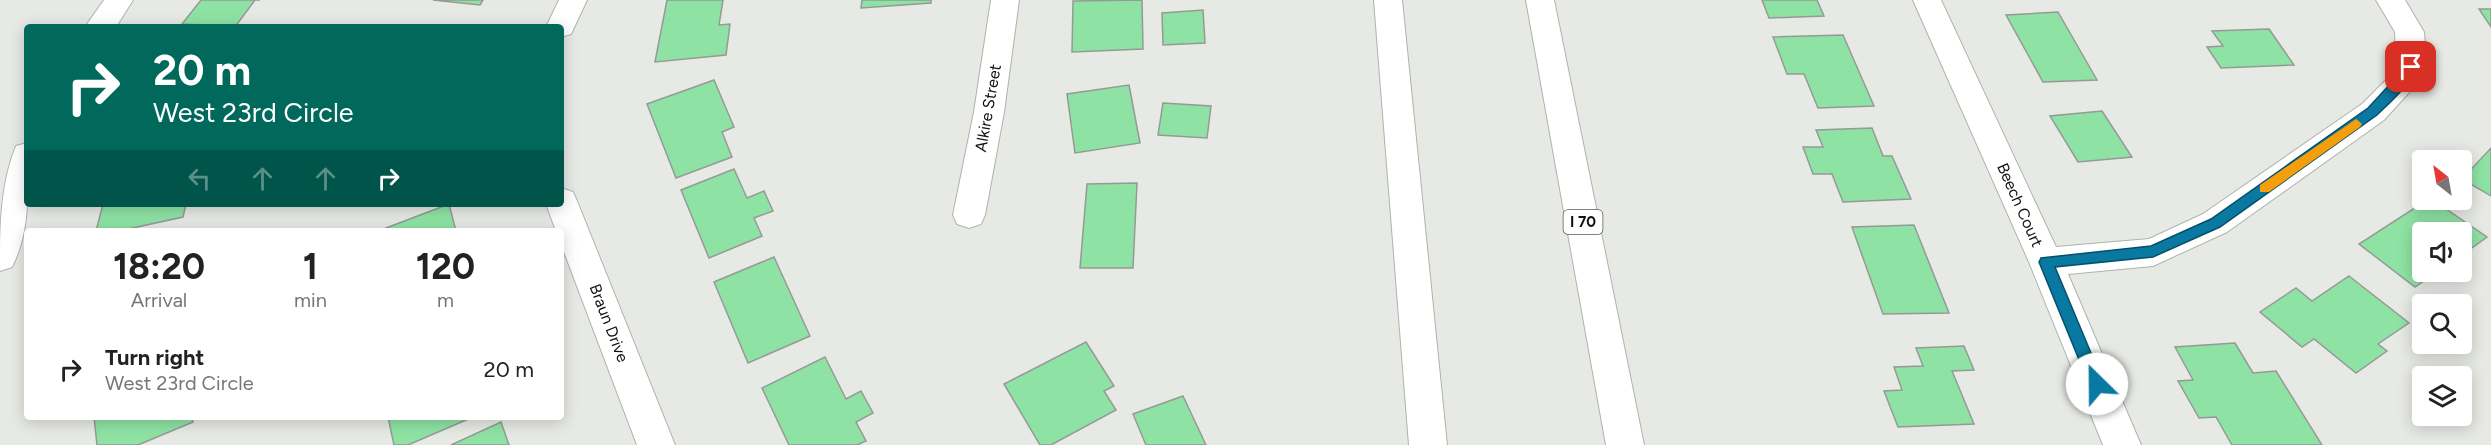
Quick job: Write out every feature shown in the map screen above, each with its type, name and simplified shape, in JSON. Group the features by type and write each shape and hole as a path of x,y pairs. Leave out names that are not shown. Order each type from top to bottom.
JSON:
{"main road":[{"path":"102,24 119,0"},
{"path":"562,24 573,0"},
{"name":"Alkire Street","path":"969,215 989,112 1005,0"},
{"path":"1388,0 1428,445"},
{"name":"I 70","path":"1540,0 1625,445"},
{"name":"Beech Court","path":"1927,0 2046,262 2122,445"},
{"path":"2046,262 2153,252 2215,223 2373,112 2396,90 2411,67 2411,37 2390,0"},
{"path":"0,257 24,160"},
{"name":"Braun Drive","path":"563,207 656,445"}],"building":[{"path":"201,0 255,0 237,24 182,24"},
{"path":"433,0 483,0 480,5"},
{"path":"667,0 723,0 719,25 730,24 726,55 655,62"},
{"path":"862,0 931,0 931,3 861,8"},
{"path":"1142,0 1143,49 1072,52 1073,1"},
{"path":"1762,0 1817,0 1824,16 1769,18"},
{"path":"2479,9 2491,9 2491,27"},
{"path":"1203,10 1205,43 1163,45 1162,13"},
{"path":"2058,12 2097,80 2043,82 2006,15"},
{"path":"2269,29 2294,65 2221,68 2207,47 2223,46 2212,31"},
{"path":"1843,35 1874,106 1818,108 1804,74 1787,74 1773,37"},
{"path":"714,80 734,127 722,132 732,157 676,178 647,104"},
{"path":"1129,85 1140,143 1075,153 1067,94"},
{"path":"1163,103 1211,106 1207,138 1158,135"},
{"path":"2102,111 2132,157 2078,162 2050,116"},
{"path":"1872,128 1883,156 1892,156 1911,199 1843,202 1832,174 1813,174 1803,147 1823,147 1816,130"},
{"path":"2491,148 2491,196 2472,185 2472,168"},
{"path":"734,169 747,198 764,191 773,211 754,218 762,236 709,258 681,190"},
{"path":"1137,183 1133,268 1080,268 1087,184"},
{"path":"102,207 185,207 183,217 133,228 97,228"},
{"path":"441,207 450,207 455,228 386,228"},
{"path":"2412,210 2448,210 2465,222 2412,222 2412,282 2422,282 2415,287 2359,244"},
{"path":"1914,225 1949,313 1883,314 1852,227"},
{"path":"2472,227 2487,237 2472,248"},
{"path":"774,257 810,336 748,363 714,282"},
{"path":"2349,276 2409,323 2378,344 2387,351 2356,373 2314,339 2302,347 2260,312 2296,288 2312,301"},
{"path":"1086,342 1114,386 1104,391 1116,410 1051,445 1040,445 1004,384"},
{"path":"2235,343 2253,373 2276,371 2322,445 2232,445 2216,417 2199,418 2178,381 2193,380 2175,347"},
{"path":"1964,346 1974,370 1952,371 1974,424 1898,427 1884,391 1902,390 1894,367 1923,366 1916,348"},
{"path":"825,357 846,399 861,391 873,413 856,422 866,441 857,445 789,445 762,388"},
{"path":"1183,396 1206,445 1146,445 1133,414"},
{"path":"94,420 193,420 193,422 138,445 97,445"},
{"path":"389,420 466,420 408,445 394,445"},
{"path":"501,422 509,445 451,445"}],"slow traffic":[{"path":"2264,188 2356,124"}],"route":[{"path":"2097,384 2046,262 2153,252 2215,223 2373,112 2396,90 2411,67"}]}
